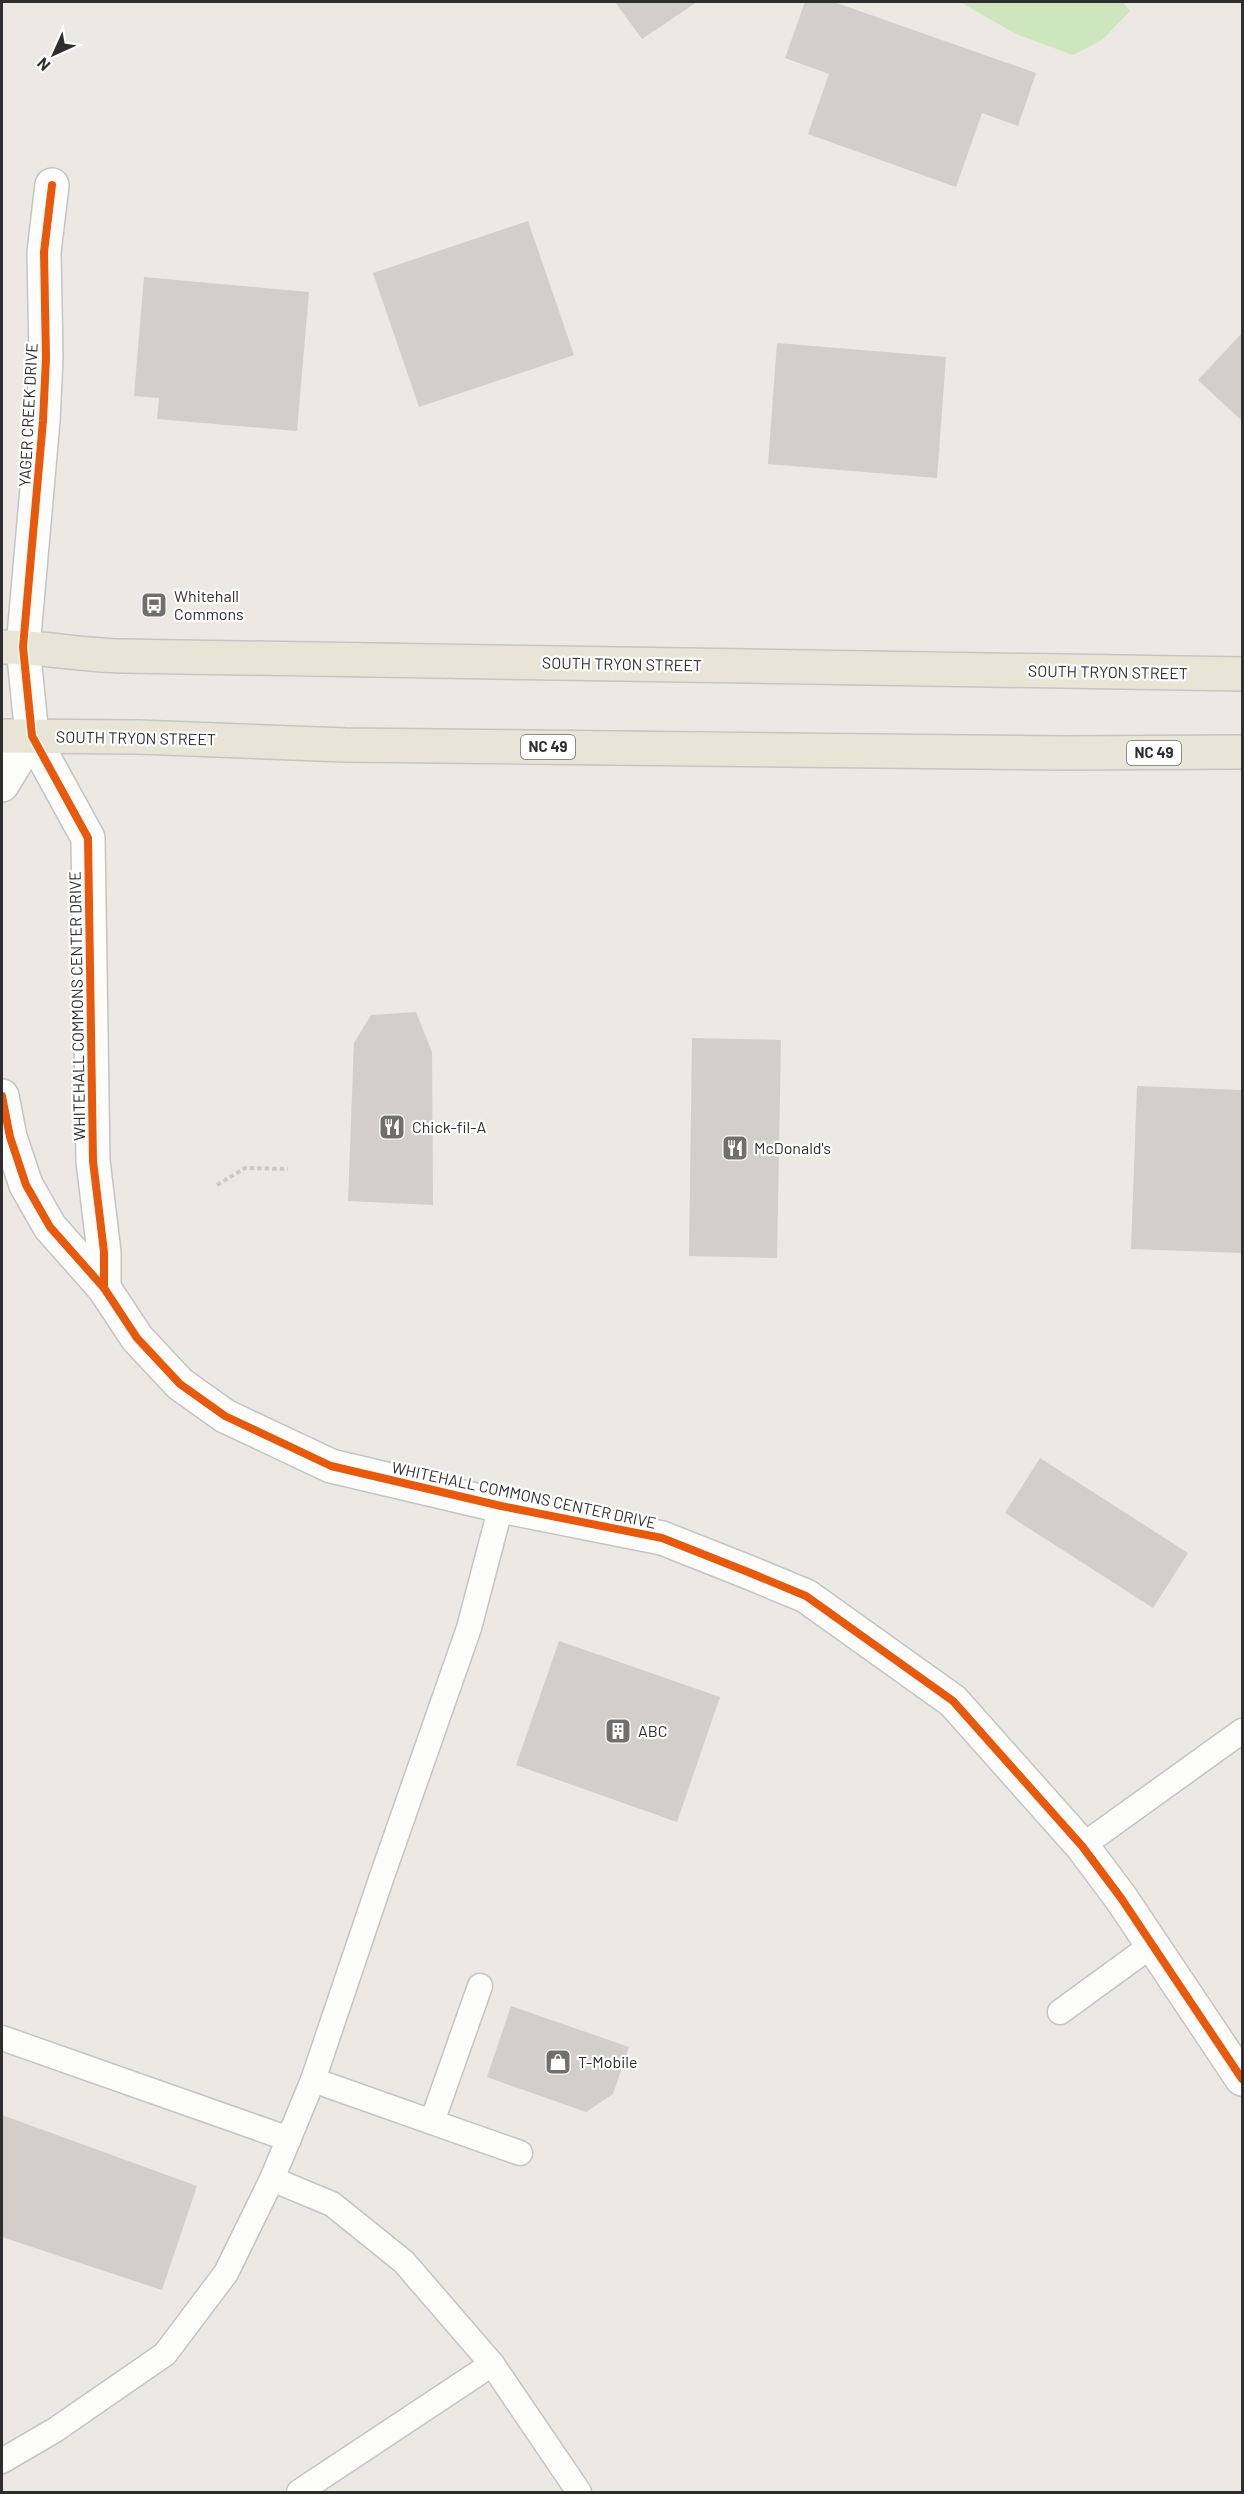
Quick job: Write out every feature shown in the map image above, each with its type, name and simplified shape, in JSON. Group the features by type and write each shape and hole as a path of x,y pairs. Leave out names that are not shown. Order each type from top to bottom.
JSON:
{"main road":[{"name":"SOUTH TRYON STREET","path":"12,647 87,656 1242,674"},
{"name":"SOUTH TRYON STREET","path":"17,736 138,737 345,746 1065,753 1242,752"}],"street":[{"name":"YAGER CREEK DRIVE","path":"17,736 12,647 43,421 46,358 44,252 52,185"},
{"path":"2,785 17,736"},
{"name":"WHITEHALL COMMONS CENTER DRIVE","path":"17,736 88,837 93,1161 104,1252 104,1288"},
{"name":"WHITEHALL COMMONS CENTER DRIVE","path":"2,1096 10,1137 26,1185 50,1227 104,1288 137,1338 180,1384 225,1416 331,1466 501,1506 662,1538 806,1596 953,1701 1082,1846 1242,2079"}],"lane":[{"path":"2,2461 55,2430 165,2355 226,2273 272,2180 313,2080 469,1628 501,1506"},
{"path":"1082,1846 1242,1731"},
{"path":"1060,2012 1152,1945"},
{"path":"432,2122 480,1986"},
{"path":"2,2038 289,2139"},
{"path":"313,2080 520,2152"},
{"path":"272,2180 332,2204 404,2262 492,2364 579,2493"},
{"path":"299,2493 492,2364"}],"path":[{"path":"217,1185 245,1168 288,1169"}],"green space":[{"path":"960,2 1123,2 1130,11 1102,40 1073,55 1016,34"}],"building":[{"path":"615,2 697,2 642,39"},
{"path":"805,2 834,2 1036,73 1018,126 982,113 956,187 808,134 829,74 785,58"},
{"path":"528,221 574,355 419,407 373,273"},
{"path":"144,277 309,292 297,431 157,419 159,398 134,396"},
{"path":"1242,333 1242,421 1198,380"},
{"path":"777,343 946,357 937,478 768,464"},
{"name":"Chick-fil-A","path":"416,1012 432,1052 433,1205 348,1201 354,1043 371,1015"},
{"name":"McDonald's","path":"692,1038 781,1040 777,1258 689,1256"},
{"path":"1137,1086 1242,1090 1242,1253 1131,1249"},
{"path":"1040,1458 1188,1553 1153,1608 1005,1513"},
{"name":"ABC","path":"559,1641 720,1697 677,1822 516,1765"},
{"name":"T-Mobile","path":"511,2006 629,2047 613,2094 586,2112 487,2077"},
{"path":"2,2115 197,2186 162,2290 2,2237"}],"cycle path":[{"path":"52,185 44,252 46,358 43,421 23,647 32,736 88,838 93,1161 104,1252 104,1288"},
{"path":"2,1096 10,1137 26,1185 50,1227 104,1288 137,1338 180,1384 225,1416 331,1466 501,1506 662,1538 806,1596 953,1701 1082,1846 1121,1898 1242,2079"}],"place":[{"name":"Whitehall Commons","path":"154,605"},
{"name":"Chick-fil-A","path":"392,1127"},
{"name":"McDonald's","path":"735,1148"},
{"name":"ABC","path":"618,1731"},
{"name":"T-Mobile","path":"558,2062"}]}
